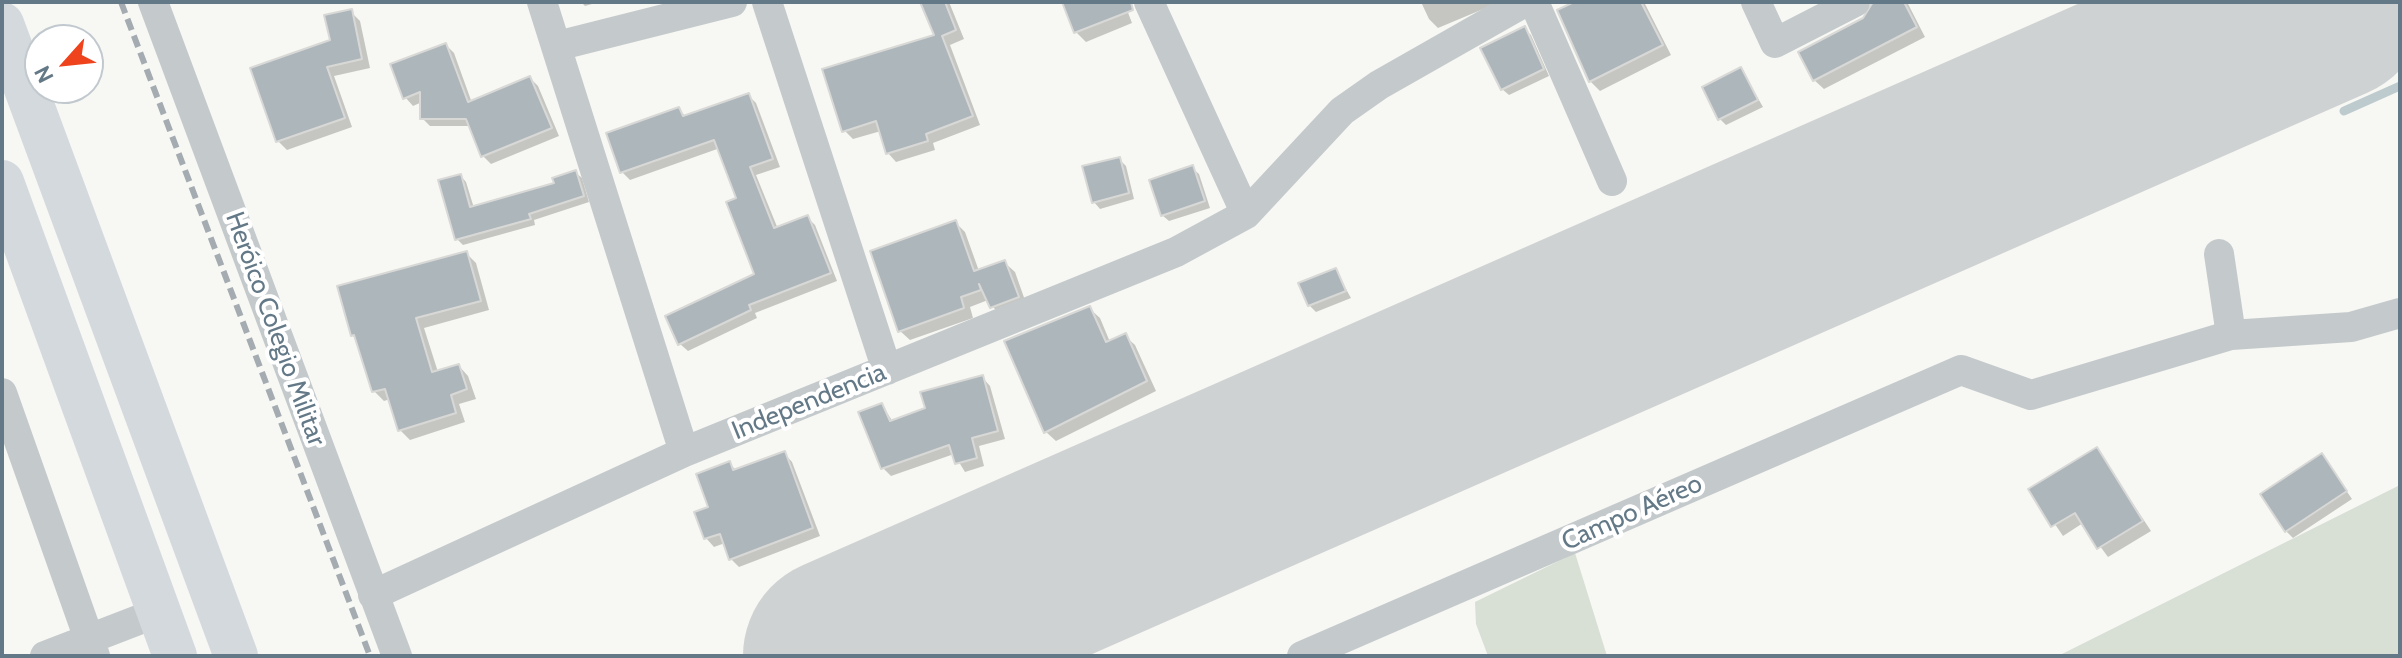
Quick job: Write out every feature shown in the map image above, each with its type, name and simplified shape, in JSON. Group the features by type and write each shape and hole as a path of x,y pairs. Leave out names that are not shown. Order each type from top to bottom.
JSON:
{"main road":[{"path":"2,24 236,656"},
{"path":"4,191 175,656"}],"street":[{"name":"Heróico Colegio Militar","path":"153,2 397,656"},
{"path":"542,2 684,452"},
{"path":"557,46 732,2"},
{"path":"767,2 887,370"},
{"path":"1149,2 1246,214"},
{"name":"Independencia","path":"373,595 684,452 1176,252 1246,214 1342,111 1379,85 1525,2"},
{"path":"1534,2 1612,181"},
{"path":"1756,2 1775,43 1855,2"},
{"path":"2219,254 2231,335 2351,327 2400,313"},
{"name":"Campo Aéreo","path":"1302,656 1961,370 2031,395 2231,335"},
{"path":"2,393 92,648"},
{"path":"45,656 92,648 159,612"}],"shaded area":[{"path":"2400,485 2400,656 2058,656"},
{"path":"1575,553 1607,656 1488,656 1476,624 1475,602"}],"building":[{"path":"920,2 945,2 956,30 942,36 973,116 926,134 928,141 886,154 876,121 842,132 822,69 934,35"},
{"path":"1062,2 1131,2 1133,10 1074,33"},
{"path":"1574,2 1641,2 1663,45 1589,82 1557,10"},
{"path":"1873,2 1904,2 1917,27 1813,81 1798,52 1863,18"},
{"path":"352,9 362,59 327,67 345,118 276,142 250,68 330,40 324,15"},
{"path":"1525,26 1544,69 1501,90 1480,48"},
{"path":"446,43 468,102 530,76 552,128 481,157 466,119 420,119 420,92 403,99 390,64"},
{"path":"1741,67 1758,100 1718,120 1702,87"},
{"path":"749,93 773,159 750,167 774,228 808,215 831,273 749,305 751,310 678,345 665,316 754,274 726,202 736,198 714,140 620,173 606,133 679,107 683,116"},
{"path":"1120,157 1129,193 1092,203 1082,166"},
{"path":"1193,165 1205,201 1161,216 1149,180"},
{"path":"576,170 584,196 529,214 531,219 455,240 438,180 461,174 470,207 554,183 552,178"},
{"path":"956,220 974,271 1005,260 1019,297 990,308 979,284 981,290 961,297 964,308 898,332 870,251"},
{"path":"467,251 481,301 416,318 432,372 459,364 467,389 451,395 456,413 398,431 385,389 372,392 337,286"},
{"path":"1336,268 1346,291 1308,306 1298,283"},
{"path":"1090,306 1106,342 1126,333 1147,381 1044,433 1004,341"},
{"path":"983,375 998,431 972,438 977,458 955,464 949,445 881,469 858,412 882,403 890,421 925,408 920,392"},
{"path":"2097,447 2143,521 2097,549 2075,513 2051,527 2028,489"},
{"path":"785,451 813,528 729,560 720,534 704,539 694,512 708,507 696,474 730,461 733,470"},
{"path":"2322,453 2347,491 2285,532 2260,494"}],"waterway":[{"path":"2344,111 2400,86"}],"runway":[{"path":"842,656 2328,2"}],"railway":[{"path":"121,2 370,656"}]}
